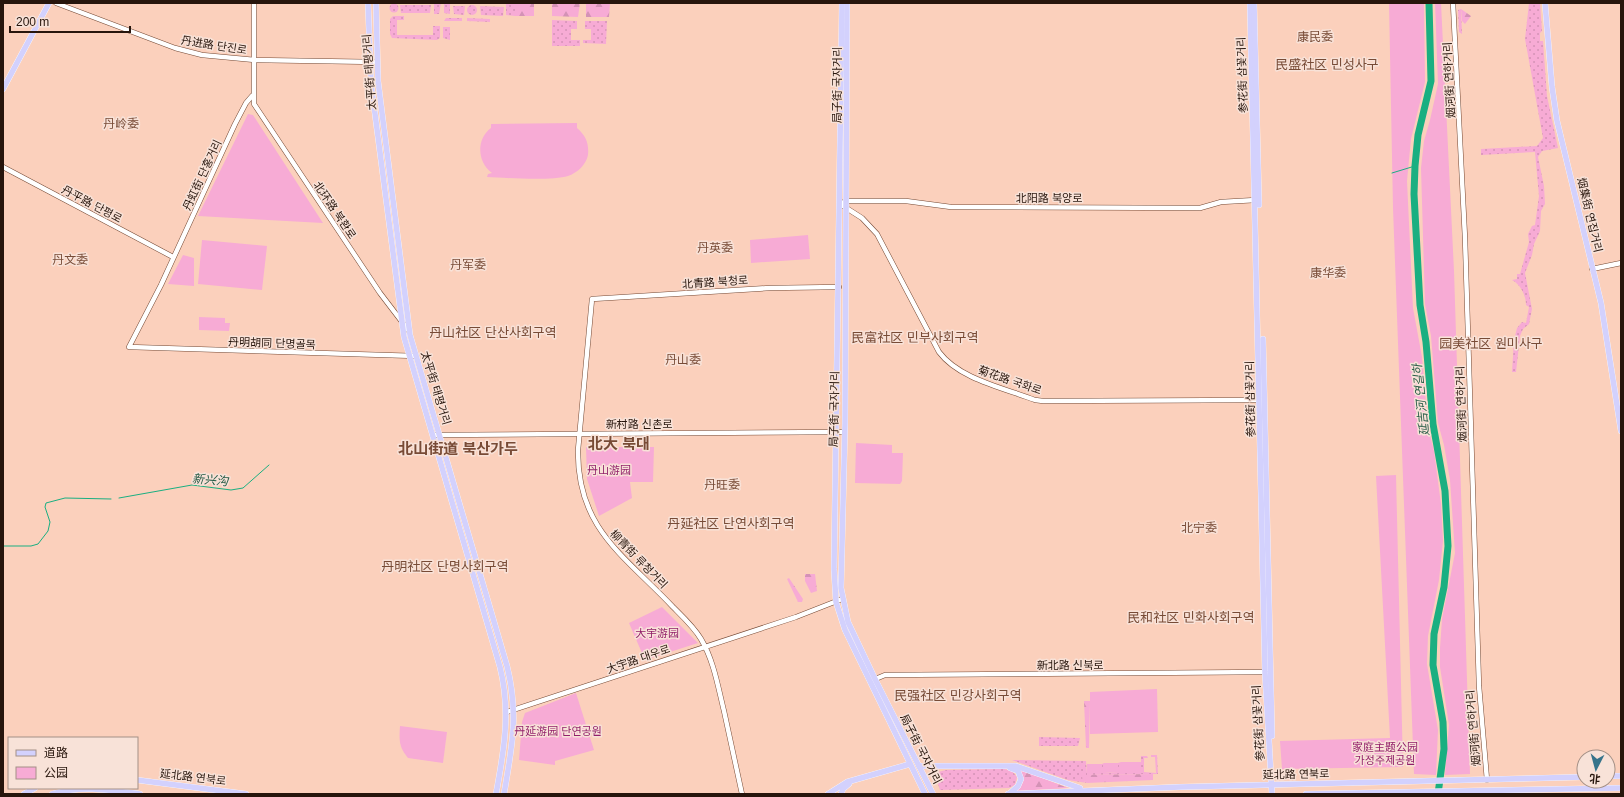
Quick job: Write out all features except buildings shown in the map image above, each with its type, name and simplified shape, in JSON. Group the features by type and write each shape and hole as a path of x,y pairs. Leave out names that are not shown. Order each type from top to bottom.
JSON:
{"main road":[{"path":"3,89 49,3"},
{"name":"太平街 태평거리","path":"368,3 369,62 402,321 440,435 506,666 514,710 513,744 504,794"},
{"name":"太平街 태평거리","path":"376,3 377,62 413,356 433,435 500,667 507,712 506,740 496,794"},
{"name":"局子街 국자거리","path":"842,3 834,569 836,602 844,630 933,794"},
{"name":"局子街 국자거리","path":"848,3 844,432 841,573 842,599 848,622 872,680 910,765 925,794"},
{"name":"参花街 삼꽃거리","path":"1250,3 1263,400 1268,672 1272,794"},
{"name":"参花街 삼꽃거리","path":"1254,3 1260,190 1257,200"},
{"name":"烟集街 연집거리","path":"1545,3 1551,79 1557,121 1601,303 1621,431"},
{"path":"841,793 848,784 910,765"},
{"path":"828,794 846,782 910,765"},
{"path":"919,766 1013,768 1019,773 1020,781 1018,786 1008,794"},
{"path":"919,766 1016,766 1073,787 1090,791"},
{"name":"延北路 연북로","path":"1008,794 1272,785 1576,777"},
{"name":"延北路 연북로","path":"138,780 246,794"},
{"name":"延北路 연북로","path":"1306,794 1621,788"},
{"path":"24,794 33,789"},
{"path":"52,794 76,789"},
{"path":"98,789 140,794"}],"street":[{"name":"丹进路 단진로","path":"56,3 175,48 202,55 254,60 377,62"},
{"path":"252,96 254,60 254,3"},
{"name":"烟河街 연하거리","path":"1453,3 1465,238 1479,686 1486,780"},
{"name":"丹虹街 단홍거리","path":"129,347 235,124 246,103 252,96"},
{"name":"北环路 북환로","path":"252,96 254,104 267,126 380,293 409,331"},
{"name":"丹平路 단평로","path":"3,168 173,257"},
{"name":"北阳路 북양로","path":"840,204 846,201 906,201 951,207 1200,208 1221,202 1257,200"},
{"name":"菊花路 국화로","path":"840,204 862,218 877,234 939,352 945,360 963,373 1035,400 1043,401 1263,400"},
{"path":"1592,269 1621,263"},
{"name":"北青路 북청로","path":"592,299 770,288 839,287"},
{"name":"柳青街 류청거리","path":"592,299 578,455 579,478 587,506 598,528 614,549 693,628 704,646 716,677 742,794"},
{"name":"丹明胡同 단명골목","path":"129,347 413,356"},
{"name":"新村路 신촌로","path":"433,435 844,432"},
{"name":"大宇路 대우로","path":"507,712 842,599"},
{"name":"新北路 신북로","path":"872,680 892,674 1268,672"}],"green space":[{"path":"434,3 441,3 439,14 434,14"},
{"path":"444,3 450,3 450,14 444,13"},
{"path":"506,3 515,3 515,16 506,15"},
{"path":"515,3 534,3 534,16 515,16"},
{"path":"552,3 580,3 578,17 552,16"},
{"path":"584,3 610,3 609,17 586,17 586,4"},
{"path":"1389,3 1424,3 1425,82 1411,139 1407,181 1413,308 1422,357 1428,427 1434,451 1441,504 1443,541 1439,580 1428,636 1427,664 1438,730 1436,775 1414,774 1393,208"},
{"path":"1435,3 1441,3 1454,271 1470,774 1445,775 1449,725 1440,667 1440,648 1442,619 1455,553 1450,480 1444,445 1438,423 1431,336 1425,304 1421,168 1424,141 1438,84"},
{"path":"1529,3 1540,3 1542,31 1540,33 1540,41 1543,41 1547,96 1558,148 1542,151 1538,157 1544,186 1545,204 1541,211 1540,231 1534,244 1532,255 1525,273 1532,309 1529,324 1523,329 1520,336 1516,372 1512,372 1514,340 1517,328 1522,322 1526,323 1529,307 1526,305 1522,290 1518,284 1512,280 1517,279 1517,274 1520,274 1529,242 1528,234 1532,226 1535,225 1539,196 1535,152 1481,155 1481,149 1537,146 1543,138 1525,39"},
{"path":"392,4 396,4 398,8 396,12 392,12 390,10 390,6"},
{"path":"400,5 431,5 430,13 401,13"},
{"path":"470,5 474,5 476,6 476,14 470,15 467,12 467,8"},
{"path":"453,6 465,6 464,15 454,14"},
{"path":"480,6 504,7 503,16 481,15"},
{"path":"1461,9 1462,34 1459,32 1458,10"},
{"path":"1461,9 1471,16 1465,24 1462,21"},
{"path":"393,16 404,16 404,20 397,20 397,35 433,35 433,26 440,26 440,38 437,40 392,38 390,34 390,19"},
{"path":"446,18 462,18 462,21 444,21"},
{"path":"467,18 490,19 490,22 467,21"},
{"path":"552,20 577,21 577,29 571,29 571,40 580,40 580,46 552,46"},
{"path":"585,21 607,21 606,44 583,43 583,40 591,40 591,29 585,29"},
{"path":"443,27 450,27 450,40 443,38"},
{"path":"248,114 253,115 323,223 198,216"},
{"path":"577,123 577,128 586,140 588,155 581,168 575,173 561,178 529,179 487,177 488,174 492,173 483,163 480,150 483,138 491,128 491,124"},
{"path":"808,235 810,259 751,263 750,240"},
{"path":"202,240 267,246 262,290 198,284"},
{"path":"183,255 194,258 194,286 168,284"},
{"path":"199,317 225,318 225,323 230,323 229,331 199,330"},
{"path":"856,443 892,445 892,453 903,453 902,481 900,484 855,483"},
{"name":"丹山游园","path":"586,447 654,447 653,482 630,482 632,498 599,516 587,479"},
{"name":"家庭主题公园 가정주제공원","path":"1396,475 1403,767 1282,769 1280,741 1390,738 1376,476"},
{"path":"805,574 815,574 817,591 811,593 805,581"},
{"path":"789,578 803,599 802,602 798,602 787,579"},
{"name":"大宇游园","path":"662,607 698,643 645,660 629,623"},
{"path":"1157,689 1158,732 1090,734 1090,692"},
{"name":"丹延游园 단연공원","path":"576,693 594,750 555,761 555,765 519,760 522,722 525,713"},
{"path":"1084,701 1090,701 1089,748 1086,748"},
{"path":"400,726 447,732 443,763 408,758 400,744"},
{"path":"1039,737 1080,738 1078,746 1039,746"},
{"path":"1151,755 1157,755 1158,774 1086,775 1086,769 1084,781 1087,783 1068,780 1012,760 1086,761 1087,773 1101,773 1102,764 1104,763 1104,773 1118,772 1118,763 1121,762 1122,773 1141,772 1141,756 1147,756 1148,758 1144,758 1144,772 1156,773 1155,757 1151,757"},
{"path":"1121,762 1141,762 1141,773 1121,773"},
{"path":"1104,763 1118,763 1118,772 1104,773"},
{"path":"1087,764 1102,764 1102,773 1087,773"},
{"path":"1086,768 1086,775 1153,774 1153,780 1087,783 1082,778"},
{"path":"1004,769 1012,771 1017,777 1015,785 1009,788 940,790 935,775 938,772 946,770"},
{"path":"1022,770 1068,788 1017,791 1023,782"}],"waterway":[{"name":"延吉河 연길하","path":"1429,3 1431,81 1418,135 1414,194 1420,305 1426,342 1433,424 1445,491 1448,546 1444,587 1434,634 1433,665 1443,722 1444,749 1438,794"},
{"name":"新兴沟","path":"1392,173 1415,166"},
{"name":"新兴沟","path":"119,498 192,485 231,490 243,488 269,465"},
{"name":"新兴沟","path":"3,546 31,546 38,544 48,531 50,522 45,507 46,503 65,498 111,499"}],"district":[{"name":"康民委","path":"1315,37"},
{"name":"民盛社区 민성사구","path":"1327,64"},
{"name":"丹岭委","path":"121,124"},
{"name":"丹英委","path":"715,248"},
{"name":"丹文委","path":"70,260"},
{"name":"丹军委","path":"468,265"},
{"name":"康华委","path":"1328,273"},
{"name":"丹山社区 단산사회구역","path":"493,332"},
{"name":"民富社区 민부사회구역","path":"915,337"},
{"name":"园美社区 원미사구","path":"1491,343"},
{"name":"丹山委","path":"683,360"},
{"name":"北大 북대","path":"619,444"},
{"name":"北山街道 북산가두","path":"458,449"},
{"name":"丹旺委","path":"722,485"},
{"name":"丹延社区 단연사회구역","path":"731,523"},
{"name":"北宁委","path":"1199,528"},
{"name":"丹明社区 단명사회구역","path":"445,566"},
{"name":"民和社区 민화사회구역","path":"1191,617"},
{"name":"民强社区 민강사회구역","path":"958,695"}]}
